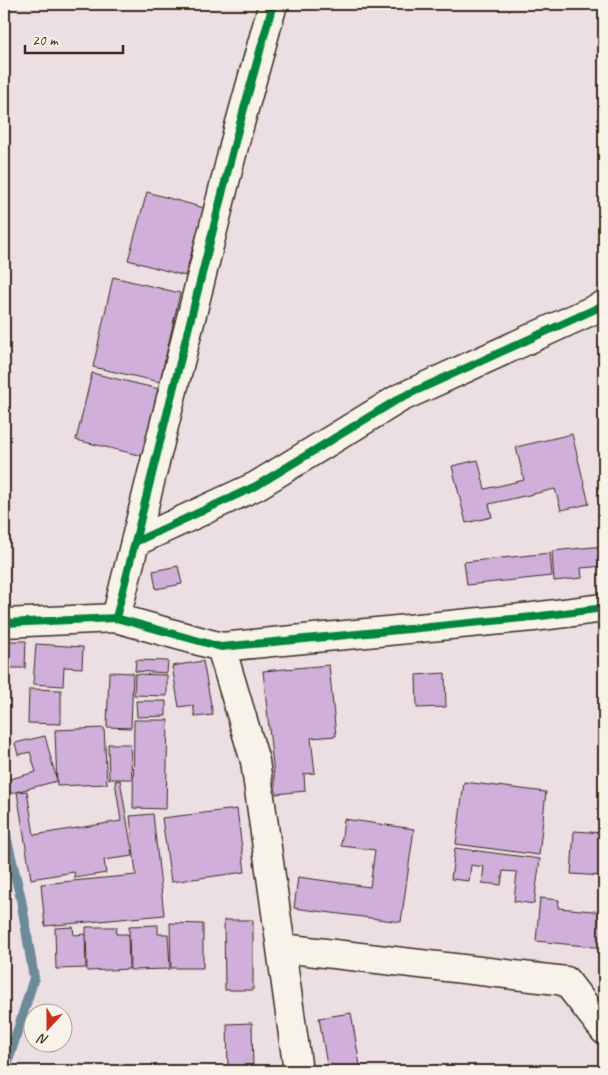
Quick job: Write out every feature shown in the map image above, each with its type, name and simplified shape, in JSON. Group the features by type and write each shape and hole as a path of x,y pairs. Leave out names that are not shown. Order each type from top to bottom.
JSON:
{"street":[{"path":"116,618 237,134 273,4"},
{"path":"135,542 256,486 400,398 604,305"},
{"path":"4,623 116,618 221,647 533,617 604,608"},
{"path":"221,647 255,761 298,1071"},
{"path":"282,948 566,981 604,1030"}],"building":[{"path":"147,192 204,208 185,276 128,260"},
{"path":"113,277 180,293 160,382 93,367"},
{"path":"92,373 159,389 143,456 76,440"},
{"path":"572,434 589,504 561,510 555,489 489,504 492,517 466,523 452,466 478,460 485,489 524,480 516,447"},
{"path":"604,546 604,566 581,568 582,578 554,581 552,551"},
{"path":"550,553 552,576 467,585 464,562"},
{"path":"178,566 182,584 156,589 153,571"},
{"path":"4,641 26,641 25,668 4,668"},
{"path":"36,644 83,647 82,668 64,667 63,686 33,684"},
{"path":"136,660 168,661 167,673 135,671"},
{"path":"203,661 213,715 195,717 193,705 179,707 172,666"},
{"path":"329,665 336,736 311,738 315,773 304,774 305,791 276,794 263,671"},
{"path":"109,672 133,673 131,728 107,727"},
{"path":"445,673 446,707 417,708 416,675"},
{"path":"135,674 167,675 167,696 134,695"},
{"path":"29,689 61,690 61,724 28,723"},
{"path":"136,701 166,701 166,716 137,717"},
{"path":"134,720 168,720 166,809 133,808"},
{"path":"104,728 107,784 57,786 55,730"},
{"path":"45,736 57,781 4,795 4,771 6,780 36,772 30,752 18,755 15,743"},
{"path":"108,744 130,744 132,779 109,779"},
{"path":"120,780 133,856 104,860 106,873 75,878 74,872 31,879 17,792 27,791 34,835 121,821 115,781"},
{"path":"464,782 546,792 539,855 456,844"},
{"path":"237,809 245,872 171,882 162,818"},
{"path":"153,814 164,915 45,926 41,884 136,875 130,816"},
{"path":"344,819 414,829 401,922 294,908 298,877 370,887 375,850 341,846"},
{"path":"574,831 604,833 604,876 571,874"},
{"path":"455,848 540,859 534,904 514,901 517,872 503,871 501,885 482,883 484,867 471,865 469,881 451,879"},
{"path":"540,898 559,900 558,908 604,912 604,948 536,941"},
{"path":"224,920 253,920 253,990 225,990"},
{"path":"170,923 203,924 203,968 171,968"},
{"path":"158,925 158,934 168,934 170,969 130,970 129,926"},
{"path":"73,927 74,935 85,934 86,968 56,969 55,928"},
{"path":"86,927 117,927 116,934 128,934 129,969 87,971"},
{"path":"351,1013 361,1071 328,1071 319,1018"},
{"path":"252,1023 253,1068 228,1069 227,1024"}],"waterway":[{"path":"4,833 21,899 34,978 5,1071"}],"cycle path":[{"path":"116,618 237,134 273,4"},
{"path":"135,542 256,486 400,398 604,305"},
{"path":"4,623 116,618 221,647 533,617 604,608"}]}
